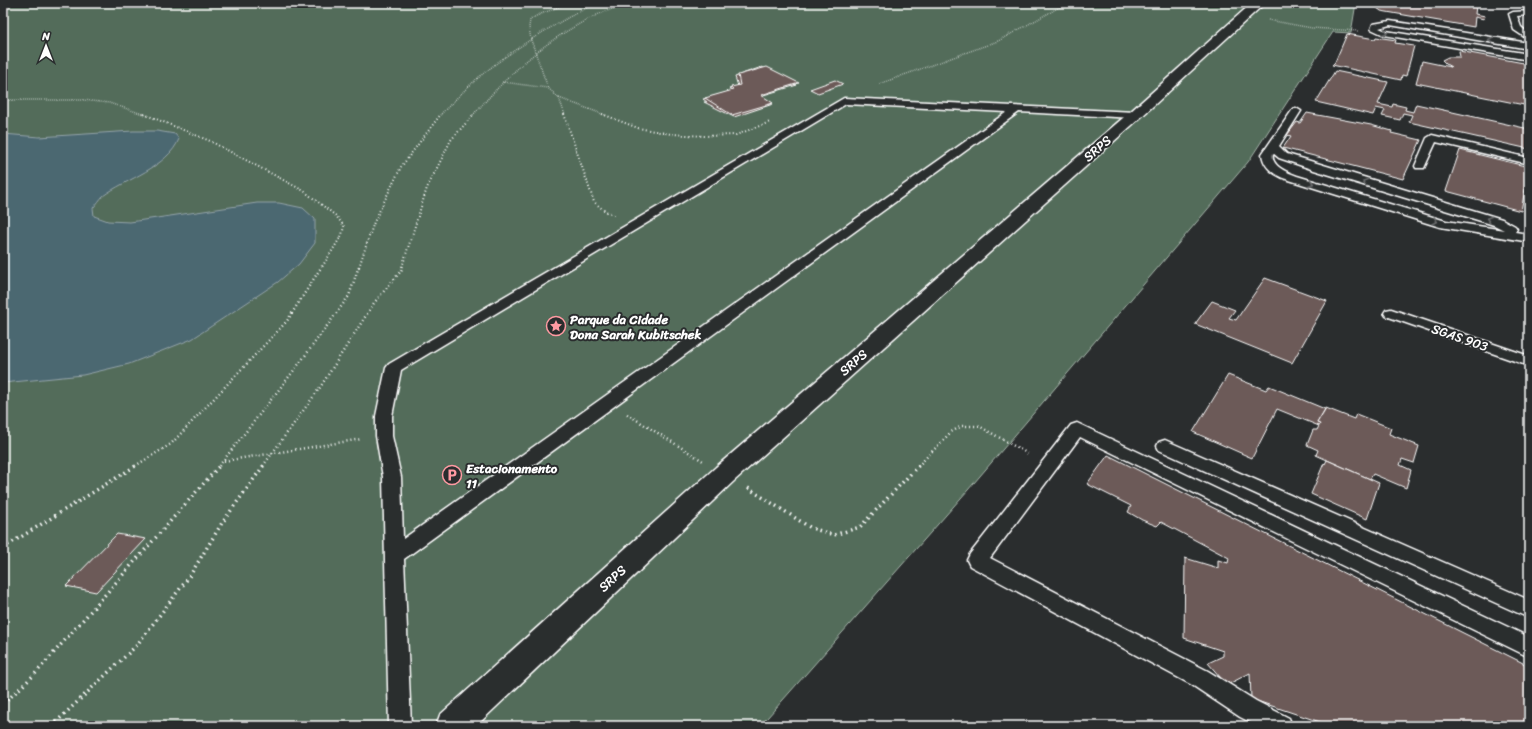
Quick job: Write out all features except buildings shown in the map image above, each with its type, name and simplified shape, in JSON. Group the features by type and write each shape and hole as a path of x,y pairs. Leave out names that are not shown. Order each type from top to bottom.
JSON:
{"main road":[{"name":"SRPS","path":"452,726 725,474 1135,115 1251,9"}],"lane":[{"path":"1529,13 1514,14 1517,28 1529,38"},
{"path":"1529,46 1404,25 1381,24 1376,26 1375,29 1384,32 1529,57"},
{"path":"400,726 392,477 384,436 384,416 394,368 844,101 1135,115"},
{"path":"395,554 1016,110"},
{"path":"1296,111 1267,154 1270,165 1279,172 1293,178 1444,224 1527,238"},
{"path":"1420,166 1432,138 1529,162"},
{"path":"1273,147 1283,156 1318,168 1498,222 1527,238"},
{"path":"1293,178 1289,171 1293,168 1318,168"},
{"name":"SGAS 903","path":"1391,313 1529,361"},
{"path":"1281,726 1248,709 1200,678 977,560 1077,429 1529,647"},
{"path":"1165,446 1529,609"}],"path":[{"path":"568,3 536,16 530,20 529,27 531,40 548,88 559,98 638,128 671,134 704,136 736,135 773,121"},
{"path":"3,704 35,674 224,461 299,364 349,296 374,222 401,167 440,115 483,74 531,40 566,18 596,3"},
{"path":"52,726 136,646 189,577 222,524 319,389 374,303 401,271 427,188 451,140 502,82 536,51 582,22 629,3"},
{"path":"878,84 998,41 1067,3"},
{"path":"1251,9 1312,28 1384,32"},
{"path":"502,82 548,88"},
{"path":"559,98 594,202 605,211 636,224"},
{"path":"3,100 110,103 143,114 210,141 304,190 336,216 344,226 342,235 287,321 171,444 3,548"},
{"path":"608,402 811,528 834,535 860,527 951,432 962,426 979,426 1049,466"},
{"path":"224,461 273,452 384,436"}],"green space":[{"name":"Parque da Cidade Dona Sarah Kubitschek","path":"3,3 1356,3 1351,33 1333,32 1248,162 968,490 760,726 3,726"}],"water":[{"path":"133,131 157,131 175,134 179,139 174,149 156,165 103,196 93,208 94,216 108,221 130,222 257,203 279,203 303,208 315,219 315,243 299,264 278,282 192,339 129,364 83,375 3,383 3,134 39,137"}],"place":[{"name":"Parque da Cidade Dona Sarah Kubitschek","path":"556,326"},
{"name":"Estacionamento 11","path":"452,475"}]}
